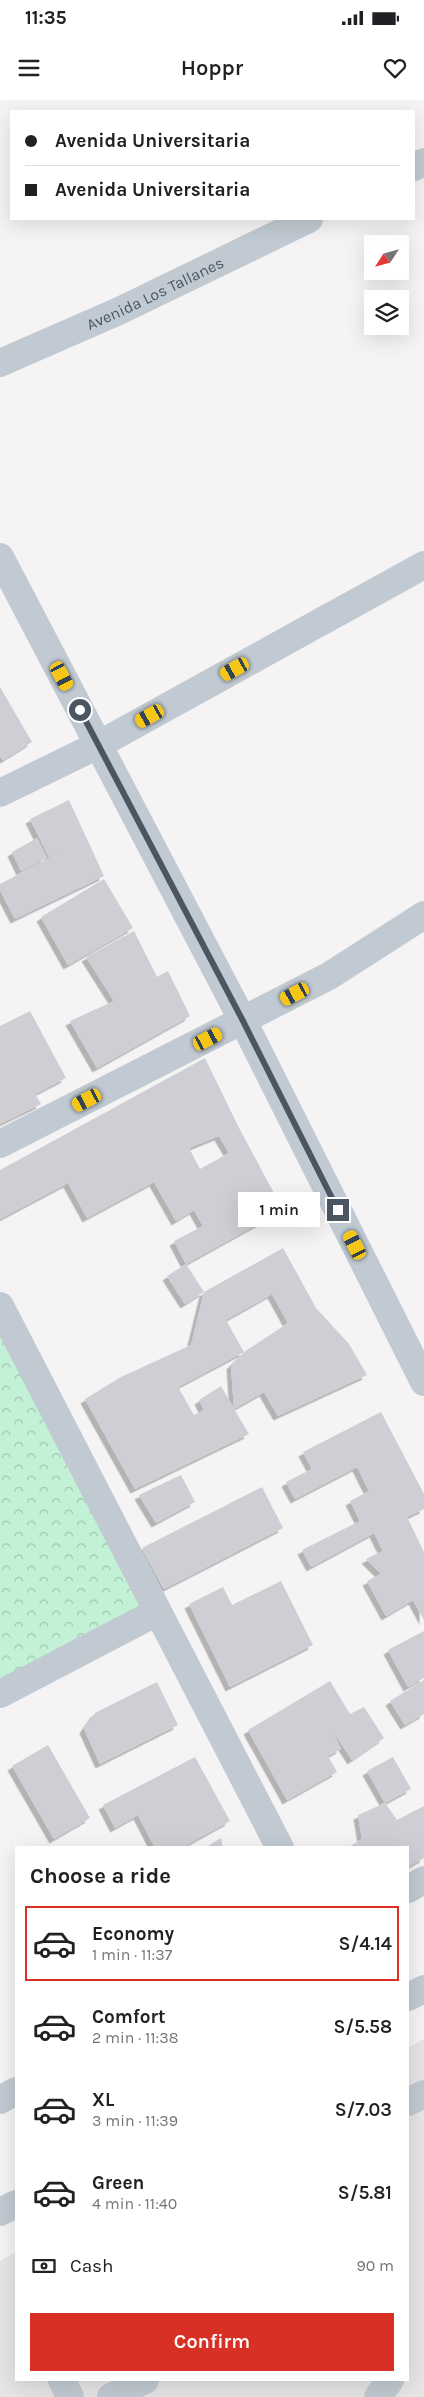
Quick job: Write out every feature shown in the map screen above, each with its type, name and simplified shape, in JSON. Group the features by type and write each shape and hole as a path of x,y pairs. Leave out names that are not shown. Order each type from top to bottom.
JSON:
{"street":[{"name":"Avenida Los Tallanes","path":"0,363 119,311 307,220"},
{"path":"0,557 243,1021 424,1382"},
{"path":"0,793 98,745 424,565"},
{"path":"0,1144 329,976 424,915"},
{"path":"0,1306 279,1846"},
{"path":"0,1694 158,1612"},
{"path":"409,1888 424,1880"},
{"path":"409,1996 424,1988"},
{"path":"0,2100 15,2092"},
{"path":"409,2102 424,2094"},
{"path":"0,2212 15,2204"},
{"path":"62,2381 70,2397"},
{"path":"112,2397 143,2381"},
{"path":"378,2397 389,2381"}],"shaded area":[{"path":"424,2039 424,2397 0,2397 0,2261 15,2253 15,2381 409,2381 409,2047"}],"green space":[{"path":"0,1306 157,1612 0,1694"}],"building":[{"path":"0,687 32,742 3,760 0,756 0,711 7,707 0,710"},
{"path":"69,800 104,876 15,919 0,890 0,884 74,845 49,857 30,819"},
{"path":"37,838 47,858 21,871 12,852"},
{"path":"104,879 133,928 68,965 41,917"},
{"path":"134,931 157,977 168,971 190,1016 97,1068 70,1021 114,1001 86,957"},
{"path":"30,1011 66,1078 35,1094 41,1104 0,1124 0,1026"},
{"path":"205,1058 238,1126 283,1210 186,1264 174,1241 203,1226 194,1210 176,1221 154,1182 87,1218 68,1183 0,1219 0,1170","holes":["219,1136 229,1153 200,1169 189,1148"]},
{"path":"283,1248 316,1308 349,1344 367,1375 278,1416 264,1392 234,1409 249,1434 135,1489 85,1399 121,1377 191,1345 204,1292","holes":["272,1294 288,1323 244,1352 226,1320","244,1352 231,1365 234,1409 221,1386 199,1400 204,1410 194,1415 178,1387"]},
{"path":"186,1264 204,1292 185,1304 167,1276"},
{"path":"381,1412 424,1494 424,1509 407,1517 424,1552 424,1620 413,1600 386,1616 367,1581 381,1574 366,1559 383,1551 374,1533 311,1567 302,1550 360,1521 350,1501 369,1491 357,1467 295,1499 286,1482 312,1469 303,1452"},
{"path":"181,1475 195,1502 156,1523 139,1495"},
{"path":"262,1487 283,1528 164,1589 142,1548"},
{"path":"281,1581 313,1645 230,1687 189,1604 223,1587 232,1605"},
{"path":"424,1631 424,1678 408,1687 388,1650"},
{"path":"424,1680 424,1714 405,1725 390,1701"},
{"path":"330,1681 350,1714 364,1707 384,1738 352,1760 331,1728 341,1749 328,1756 337,1772 287,1800 248,1730"},
{"path":"157,1682 178,1725 100,1764 84,1729 95,1713"},
{"path":"48,1745 90,1818 54,1839 12,1766"},
{"path":"195,1757 230,1821 185,1846 154,1846 138,1815 115,1828 103,1805"},
{"path":"393,1757 411,1789 385,1803 367,1771"},
{"path":"385,1803 397,1820 424,1806 424,1858 409,1866 409,1846 350,1846 362,1839 358,1815"},
{"path":"221,1838 223,1846 208,1846"}],"route":[{"path":"80,710 243,1021 338,1210"}]}
